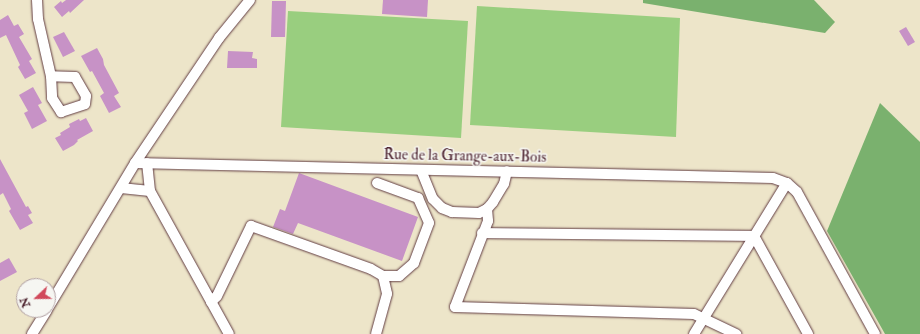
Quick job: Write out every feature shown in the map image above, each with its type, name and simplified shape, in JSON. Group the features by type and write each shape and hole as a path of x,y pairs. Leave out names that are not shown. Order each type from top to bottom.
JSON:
{"street":[{"path":"37,0 38,19 51,76"},
{"path":"56,294 136,163 219,38 250,0"},
{"name":"Rue de la Grange-aux-Bois","path":"136,163 774,178 786,183"},
{"path":"147,163 150,191 229,334"},
{"path":"420,170 433,199 442,208 452,212 479,213 487,209 504,184 507,171"},
{"path":"211,302 217,296 251,226 371,269 383,276 399,276 414,264 429,223 418,198 377,183"},
{"path":"694,334 786,183 797,192 875,334"},
{"path":"120,188 150,191"},
{"path":"487,209 488,221 482,233 455,307 694,314 736,334"},
{"path":"482,233 754,236"},
{"path":"754,236 808,334"},
{"path":"376,334 387,294 383,276"},
{"path":"32,334 42,318"}],"green space":[{"path":"643,0 814,0 835,22 825,33 643,3"},
{"path":"477,6 680,18 676,137 470,125"},
{"path":"288,11 468,21 461,138 281,127"},
{"path":"880,103 920,142 920,334 885,334 827,231"}],"building":[{"path":"66,0 84,0 70,13 69,11 62,17 54,7 61,1 62,3"},
{"path":"383,0 428,0 427,17 382,14"},
{"path":"272,1 286,1 285,37 271,37"},
{"path":"8,15 14,26 18,24 24,34 19,37 32,59 29,61 36,73 25,79 18,67 20,65 6,35 0,38 0,20"},
{"path":"906,27 915,42 908,46 899,31"},
{"path":"64,32 75,51 63,57 53,37"},
{"path":"97,48 119,93 114,96 121,107 109,113 100,96 104,93 92,71 90,72 81,56"},
{"path":"228,51 253,52 252,58 257,59 257,68 227,68"},
{"path":"33,87 42,103 38,105 47,121 32,129 24,113 28,111 19,95"},
{"path":"86,118 93,131 77,140 78,141 74,145 63,151 55,138 70,127 69,124 79,119 80,121"},
{"path":"0,159 26,207 28,206 32,213 28,215 33,223 20,230 9,211 11,209 3,193 0,195"},
{"path":"299,173 418,217 402,261 298,223 293,234 273,227 280,209 285,211"},
{"path":"9,258 17,272 0,281 0,263"}]}
